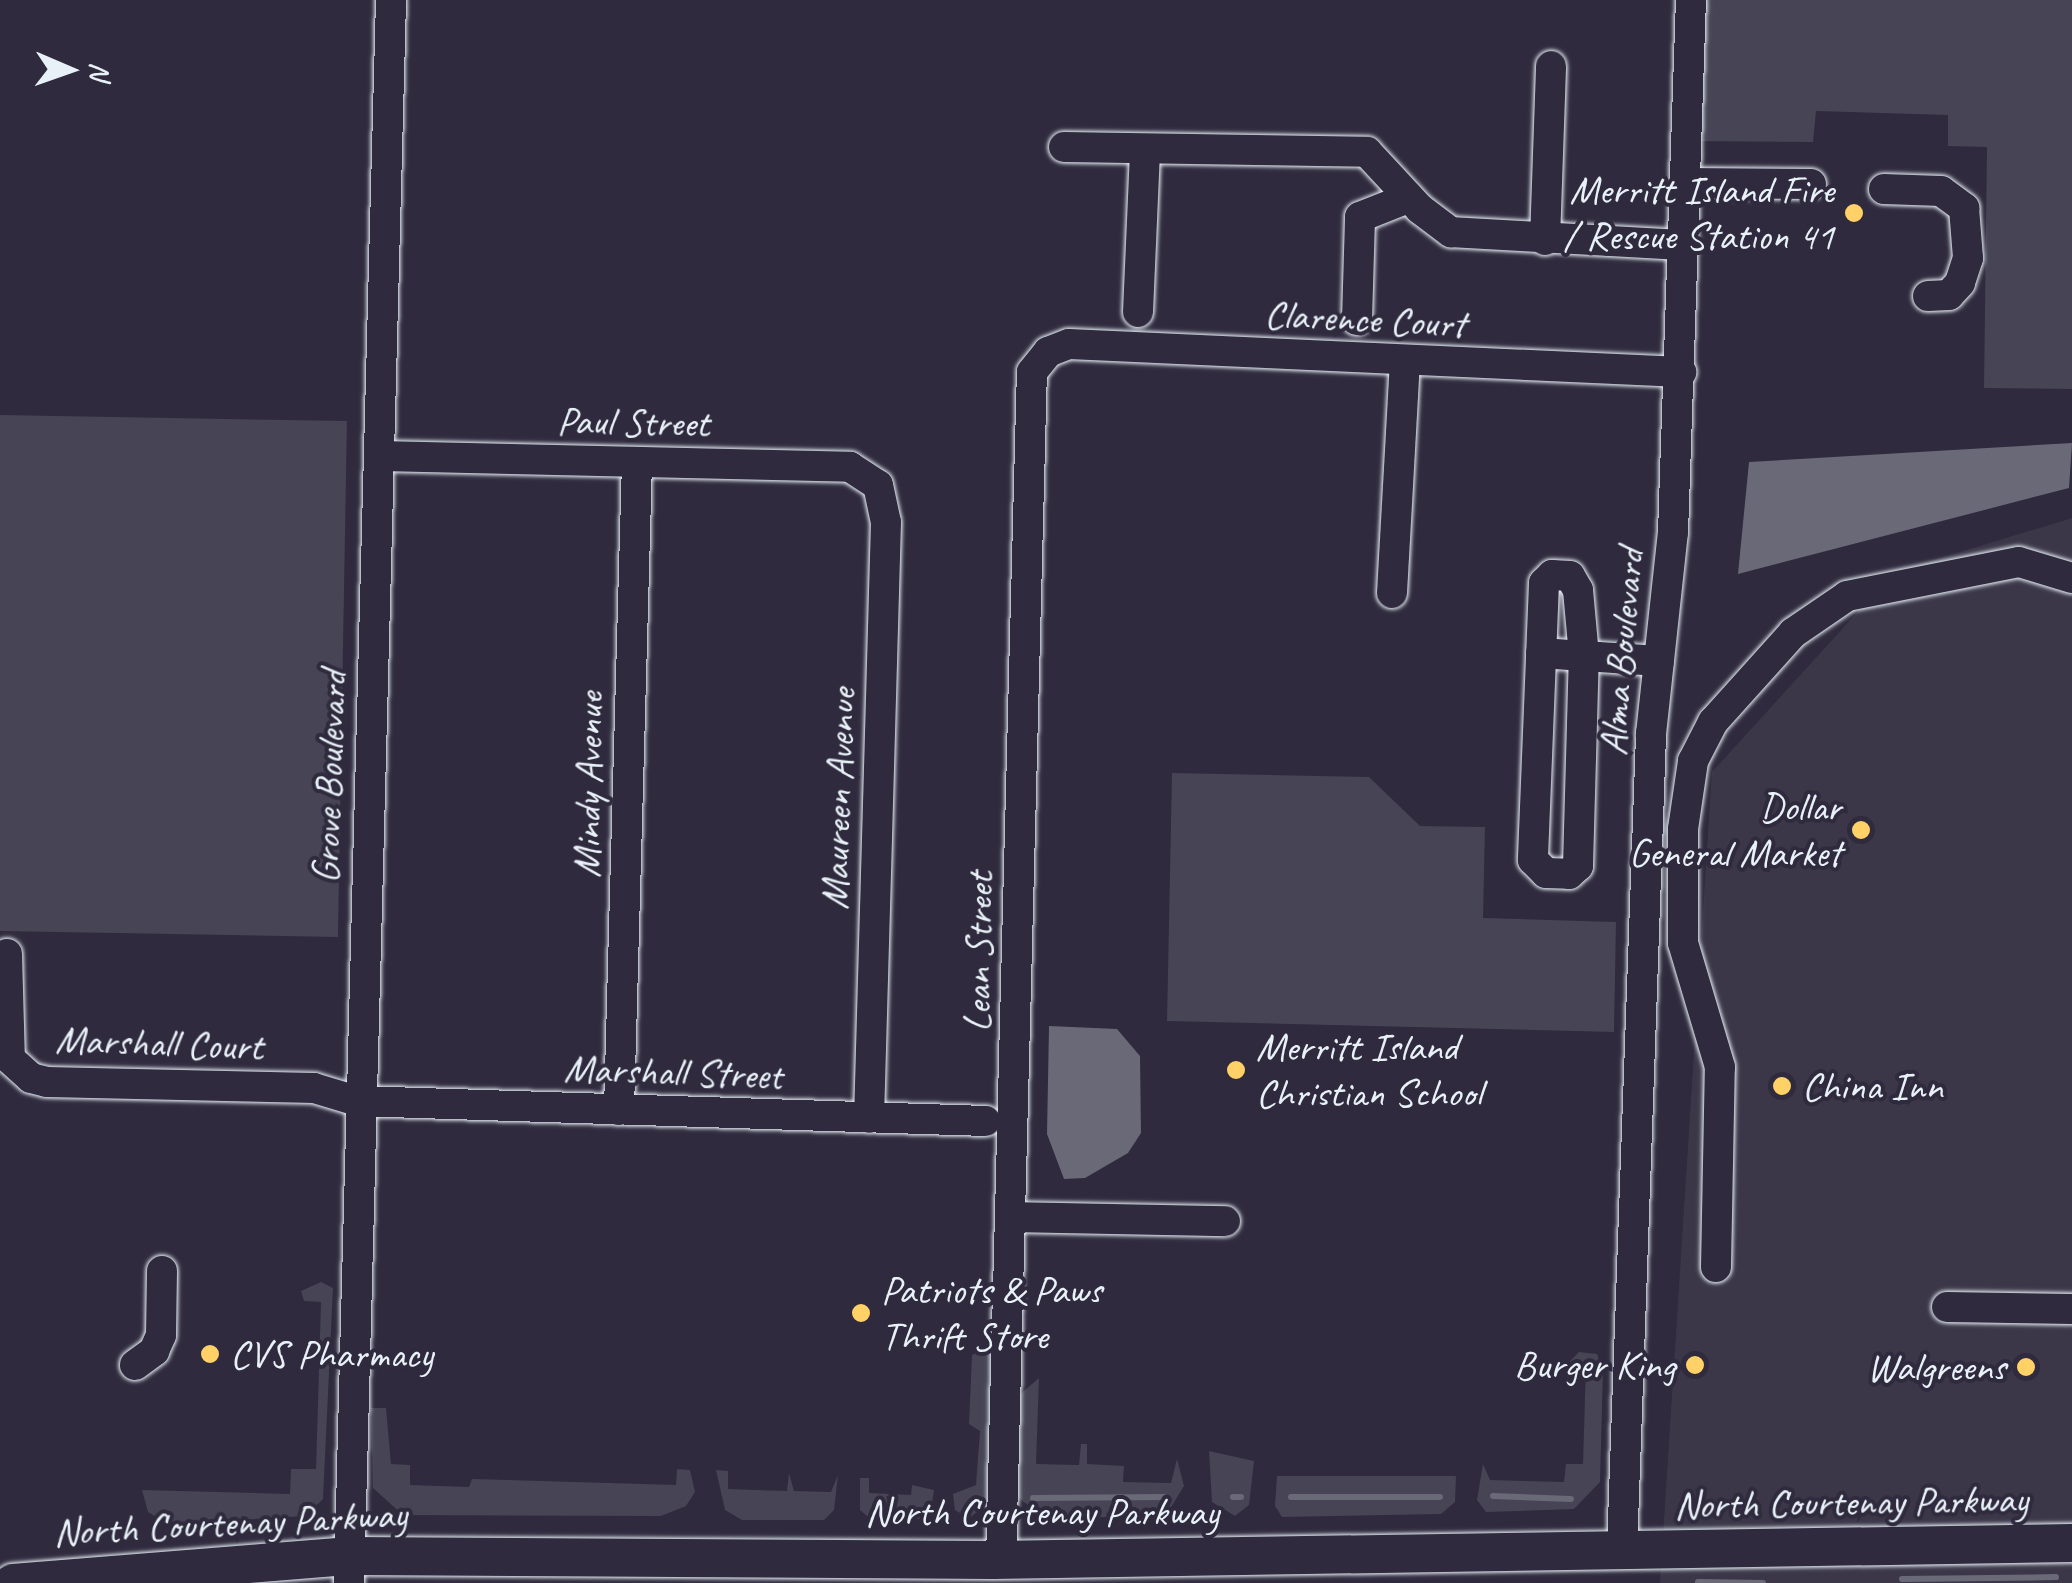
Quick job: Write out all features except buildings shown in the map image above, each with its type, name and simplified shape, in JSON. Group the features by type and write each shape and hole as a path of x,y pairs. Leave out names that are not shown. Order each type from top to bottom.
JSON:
{"main road":[{"name":"North Courtenay Parkway","path":"13,1583 350,1570 994,1571 1622,1550 2072,1543"}],"street":[{"name":"Grove Boulevard","path":"350,1570 357,1101 380,456 391,0"},
{"name":"Alma Boulevard","path":"1622,1550 1659,661 1681,372 1691,0"},
{"path":"1545,240 1551,66"},
{"path":"1064,147 1366,152 1408,198 1451,232 1685,245"},
{"path":"1138,312 1145,150"},
{"path":"1686,182 1812,184"},
{"path":"1884,190 1941,191 1964,208 1968,258 1960,283 1949,296 1928,296"},
{"path":"1357,320 1360,217 1408,198"},
{"name":"Clarence Court","path":"1048,352 1069,344 1681,372"},
{"name":"Lean Street","path":"994,1571 1011,1217 1032,372 1048,352"},
{"path":"1392,594 1405,362"},
{"name":"Paul Street","path":"380,456 850,467 878,485"},
{"name":"Mindy Avenue","path":"619,1110 637,462"},
{"name":"Maureen Avenue","path":"869,1118 886,522 878,485"},
{"path":"1716,1267 1720,1067 1682,943 1683,828 1700,748 1714,722 1794,633 1847,596 2020,562 2055,568 2072,578"},
{"path":"1570,576 1578,590 1584,656 1578,866 1569,874 1546,873 1533,860 1541,653 1545,580 1570,576"},
{"path":"1541,653 1659,661"},
{"name":"Marshall Court","path":"7,954 6,1044 10,1059 31,1078 314,1088 357,1101"},
{"name":"Marshall Street","path":"357,1101 986,1121"},
{"path":"1011,1217 1225,1221"},
{"path":"135,1364 154,1351 161,1335 162,1271"},
{"path":"1947,1307 2072,1310"}],"shaded area":[{"path":"1691,0 2072,0 2072,389 1984,388 1987,147 1948,146 1948,115 1816,111 1813,142 1688,141"},
{"path":"0,415 347,421 338,937 0,931"},
{"path":"2072,518 2072,1583 1660,1583 1712,772 1894,572"},
{"path":"1172,773 1369,777 1420,826 1485,827 1483,918 1616,922 1614,1032 1167,1021"},
{"path":"321,1282 333,1288 323,1499 306,1516 168,1524 148,1512 142,1490 290,1494 291,1469 316,1469 321,1302 304,1301 301,1291"},
{"path":"990,1346 996,1358 990,1502 969,1518 955,1510 953,1494 976,1485 980,1431 969,1424 972,1355"},
{"path":"1579,1352 1597,1354 1603,1371 1600,1482 1574,1509 1486,1512 1477,1500 1483,1464 1490,1480 1564,1482 1566,1464 1583,1464 1586,1364 1569,1362"},
{"path":"1039,1378 1036,1464 1079,1465 1081,1444 1087,1444 1087,1464 1124,1466 1123,1482 1171,1483 1177,1459 1184,1486 1165,1517 1042,1517 1018,1497 1018,1396"},
{"path":"371,1408 386,1408 391,1464 410,1465 410,1485 469,1487 472,1479 676,1485 677,1469 690,1470 695,1492 686,1506 661,1516 403,1515 373,1488"},
{"path":"1209,1451 1254,1461 1249,1505 1235,1516 1212,1502"},
{"path":"716,1470 728,1471 728,1489 787,1491 789,1473 794,1491 831,1492 838,1475 834,1510 824,1520 742,1520 725,1510"},
{"path":"1277,1476 1456,1476 1455,1502 1441,1514 1282,1517 1275,1506"},
{"path":"860,1478 869,1478 869,1493 911,1495 912,1485 934,1490 931,1510 921,1519 872,1520 860,1510"}],"water":[{"path":"2072,443 2069,488 1738,574 1749,462"},
{"path":"1049,1026 1117,1029 1140,1056 1141,1133 1128,1153 1085,1178 1064,1179 1047,1134"}],"waterway":[{"path":"1493,1496 1571,1499"},
{"path":"1033,1498 1164,1497"},
{"path":"1233,1497 1241,1497"},
{"path":"1291,1497 1440,1497"},
{"path":"1902,1579 2056,1577"},
{"path":"1698,1582 1763,1583"}],"place":[{"name":"Merritt Island Fire / Rescue Station 41","path":"1854,213"},
{"name":"Dollar General Market","path":"1861,830"},
{"name":"Merritt Island Christian School","path":"1236,1070"},
{"name":"China Inn","path":"1782,1086"},
{"name":"Patriots & Paws Thrift Store","path":"861,1313"},
{"name":"CVS Pharmacy","path":"210,1354"},
{"name":"Burger King","path":"1695,1365"},
{"name":"Walgreens","path":"2026,1367"}]}
